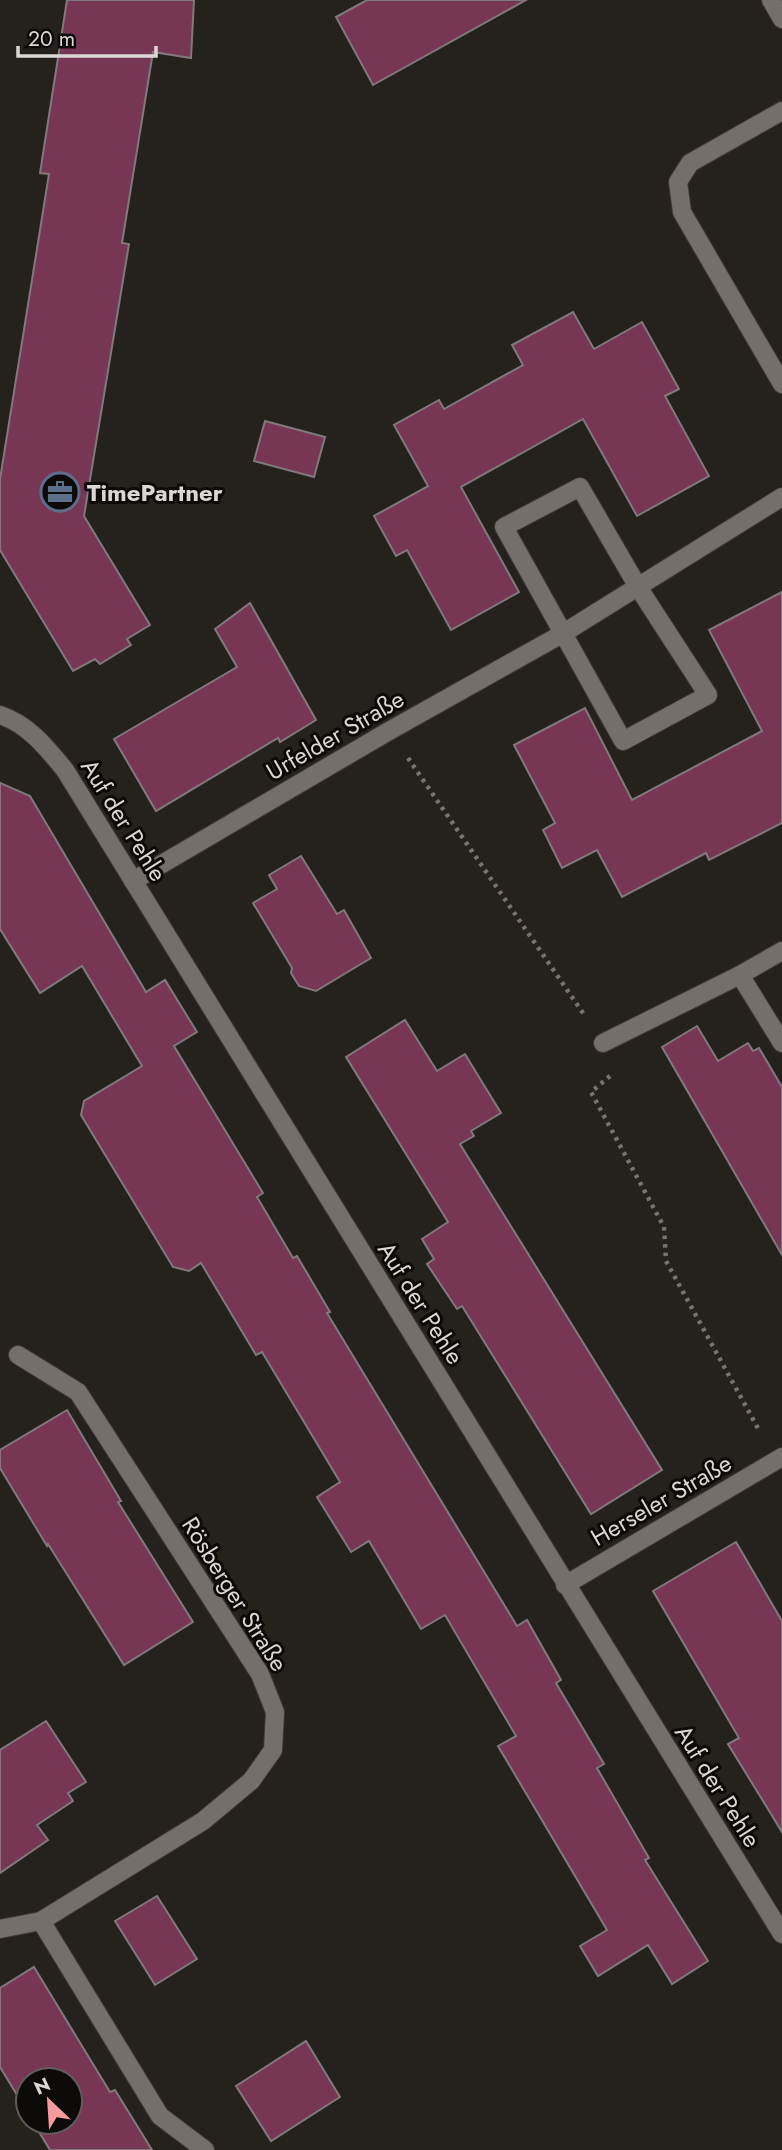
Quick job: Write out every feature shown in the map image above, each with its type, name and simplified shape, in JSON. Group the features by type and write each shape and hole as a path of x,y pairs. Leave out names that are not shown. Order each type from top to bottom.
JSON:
{"street":[{"path":"771,0 782,19"},
{"path":"782,111 690,163 678,182 682,212 782,382"},
{"path":"580,487 638,587 708,695 623,741 504,527 580,487"},
{"name":"Urfelder Straße","path":"133,881 562,634 782,497"},
{"name":"Auf der Pehle","path":"0,715 8,717 38,738 65,770 782,1934"},
{"path":"603,1043 740,975 782,951"},
{"path":"740,975 782,1043"},
{"name":"Rösberger Straße","path":"0,1929 41,1921 203,1821 251,1781 272,1750 275,1712 260,1674 78,1392 18,1355"},
{"name":"Herseler Straße","path":"565,1584 779,1459"},
{"path":"41,1921 160,2116 205,2150"}],"path":[{"path":"390,731 603,1043 617,1069 592,1092 664,1227 666,1261 779,1459"}],"building":[{"path":"67,0 194,0 191,58 153,52 122,243 129,244 84,516 150,625 127,639 131,645 100,664 95,659 73,671 0,550 0,479 49,174 40,173"},
{"path":"367,0 526,0 373,85 336,17"},
{"path":"573,312 594,349 642,322 679,389 665,396 709,476 637,516 583,419 461,487 519,592 451,630 407,550 396,556 374,516 428,486 394,425 439,400 444,409 523,365 512,345"},
{"path":"265,421 325,437 314,477 254,461"},
{"path":"782,592 782,823 709,860 706,853 622,897 597,850 562,868 543,830 555,823 514,745 585,708 632,800 762,731 709,630"},
{"path":"250,603 316,720 280,742 278,738 156,811 114,739 237,667 215,629"},
{"path":"0,783 30,796 146,992 165,980 197,1032 174,1046 263,1193 257,1197 293,1258 297,1256 330,1312 327,1313 517,1626 527,1620 561,1680 556,1683 604,1764 597,1768 649,1858 645,1860 708,1961 672,1984 648,1945 598,1976 580,1946 607,1930 498,1746 516,1736 445,1615 421,1629 369,1541 351,1552 317,1497 340,1482 262,1352 256,1355 201,1263 189,1271 173,1267 81,1115 84,1101 142,1066 82,966 40,993 0,929"},
{"path":"301,856 337,914 344,910 371,958 316,991 299,986 291,973 292,968 253,903 277,889 269,875"},
{"path":"405,1020 437,1071 465,1054 501,1113 471,1131 474,1136 460,1144 662,1470 591,1514 462,1306 457,1309 427,1264 434,1259 422,1239 448,1222 346,1057"},
{"path":"697,1026 718,1061 748,1043 753,1051 759,1048 782,1087 782,1255 662,1047"},
{"path":"67,1410 121,1501 118,1502 193,1622 124,1665 0,1468 0,1450"},
{"path":"736,1542 782,1621 782,1832 728,1744 739,1738 653,1591"},
{"path":"46,1721 86,1782 68,1793 73,1801 37,1825 48,1840 0,1873 0,1750"},
{"path":"157,1896 197,1959 155,1985 115,1921"},
{"path":"34,1967 110,2092 115,2090 152,2150 50,2150 42,2136 84,2136 84,2066 14,2066 14,2090 0,2067 0,1988"},
{"path":"306,2041 340,2097 271,2141 236,2086"}],"place":[{"name":"TimePartner","path":"60,492"}]}
